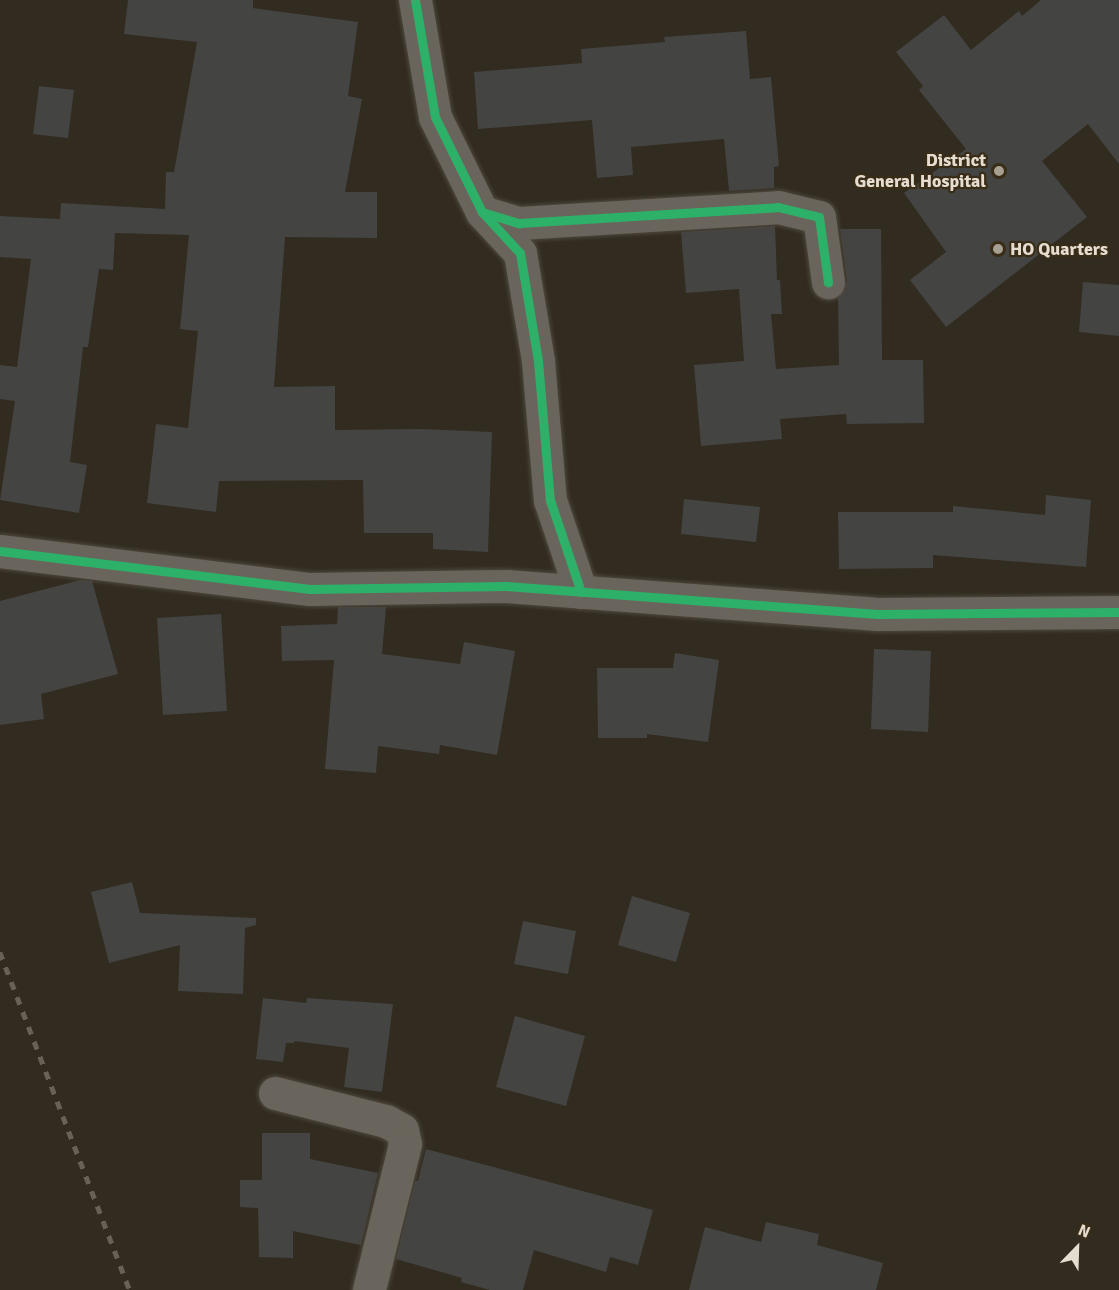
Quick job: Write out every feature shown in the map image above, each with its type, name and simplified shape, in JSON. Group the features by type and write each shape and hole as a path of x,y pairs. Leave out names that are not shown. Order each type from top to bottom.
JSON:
{"street":[{"path":"415,0 435,117 482,212 520,253 538,360 550,500 581,592"},
{"path":"482,212 519,223 778,207 819,217 828,282"},
{"path":"0,551 310,589 506,586 878,614 1119,612"},
{"path":"275,1093 386,1120 402,1130 405,1144 369,1290"}],"building":[{"path":"128,0 253,0 253,8 358,22 348,96 362,99 345,192 377,192 377,238 285,237 274,387 335,386 335,430 422,429 492,432 488,552 433,549 433,533 364,533 363,480 219,481 216,512 147,503 156,424 188,428 198,331 180,329 189,235 115,233 113,270 99,269 88,347 83,347 70,462 87,465 79,513 0,500 15,401 0,399 0,365 17,367 31,259 0,257 0,216 60,219 61,203 165,209 166,172 174,172 197,42 124,34"},
{"path":"1041,0 1119,0 1119,164 1088,124 1042,161 1087,217 946,327 910,280 946,252 904,193 966,149 919,90 923,86 896,52 944,15 971,50 1019,11 1022,16"},
{"path":"746,31 750,79 771,77 779,166 774,167 774,188 729,191 724,139 631,147 633,175 597,178 592,120 478,129 474,72 582,63 581,49 665,42 664,37"},
{"path":"39,86 74,90 68,138 33,134"},
{"path":"775,226 777,280 780,280 782,314 771,314 776,369 839,365 838,297 845,290 847,280 840,229 881,229 882,360 923,360 924,423 847,424 846,414 780,419 782,439 701,446 694,365 744,361 739,289 686,293 681,232"},
{"path":"1083,282 1119,285 1119,336 1079,332"},
{"path":"1046,495 1091,500 1086,567 933,555 933,568 839,569 838,512 953,512 953,506 1045,515"},
{"path":"684,499 760,507 756,542 681,534"},
{"path":"80,580 92,581 118,674 41,694 44,719 0,725 0,601"},
{"path":"338,607 386,607 382,654 460,664 464,642 515,651 497,755 440,745 439,754 378,746 376,773 325,769 334,660 282,661 281,626 337,624"},
{"path":"221,614 227,711 163,715 157,618"},
{"path":"874,649 931,651 928,732 871,729"},
{"path":"675,653 719,660 708,742 647,734 647,738 598,738 597,668 673,668"},
{"path":"132,882 140,913 256,918 256,925 245,928 243,994 178,991 180,945 109,963 91,892"},
{"path":"632,896 690,913 676,962 618,945"},
{"path":"523,921 576,931 568,974 514,964"},
{"path":"263,998 306,1003 307,998 393,1004 382,1092 344,1087 349,1048 294,1041 294,1043 286,1043 283,1062 256,1059"},
{"path":"515,1016 585,1036 566,1106 496,1087"},
{"path":"262,1133 310,1133 310,1159 378,1173 361,1245 293,1231 293,1258 259,1257 258,1208 240,1207 240,1180 262,1180"},
{"path":"426,1149 653,1210 638,1265 610,1257 606,1272 534,1250 523,1290 490,1290 461,1282 462,1278 396,1259 415,1181 418,1181"},
{"path":"766,1222 819,1234 817,1245 883,1263 876,1290 689,1290 705,1227 761,1242"}],"railway":[{"path":"0,952 130,1290"}],"cycle path":[{"path":"415,0 435,117 482,212 520,253 538,361 550,500 581,592"},
{"path":"482,212 519,223 778,207 819,217 828,282"},
{"path":"0,551 310,589 506,586 878,614 1119,612"}],"place":[{"name":"District General Hospital","path":"999,171"},
{"name":"HO Quarters","path":"998,249"}]}
